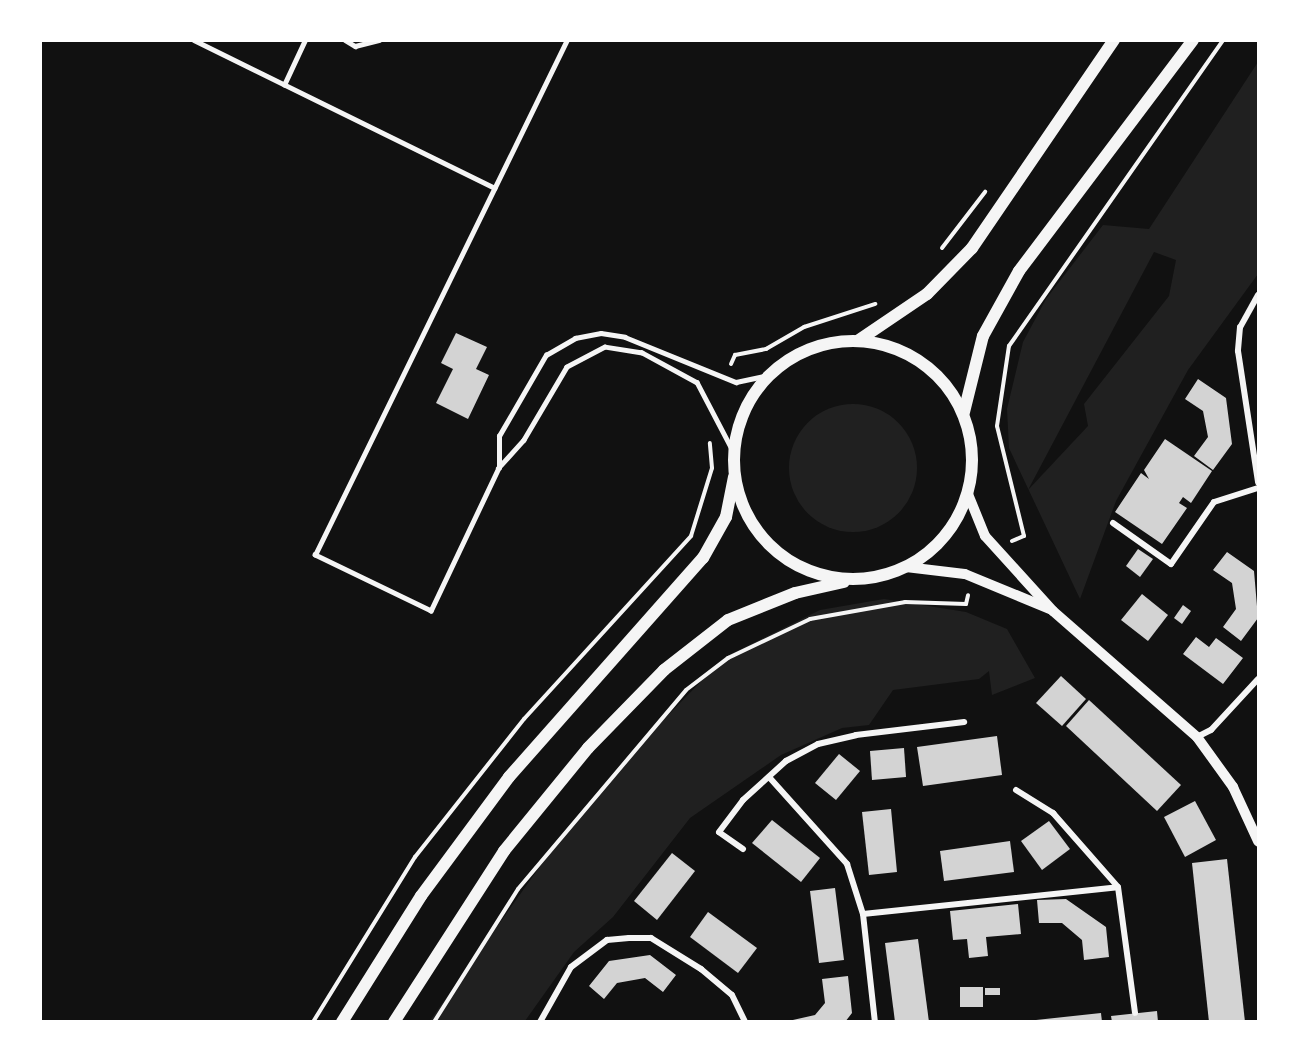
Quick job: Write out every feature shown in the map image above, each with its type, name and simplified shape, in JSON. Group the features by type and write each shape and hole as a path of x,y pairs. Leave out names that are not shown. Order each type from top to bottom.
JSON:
{"main road":[{"path":"342,1022 421,896 509,777 703,558 726,517 734,475 733,452 742,415 768,375 802,351 859,340 927,294 972,248 1114,40"},
{"path":"394,1022 504,851 588,748 664,670 728,620 795,593 906,567 939,544 968,494 973,464 964,412 982,336 1018,271 1193,40"},
{"path":"859,340 905,352 931,369 964,412"},
{"path":"734,475 744,509 774,550 810,572 857,579"}],"street":[{"path":"1258,295 1240,327 1238,351 1258,482"},
{"path":"1113,523 1171,564 1214,502 1258,488"},
{"path":"968,494 985,536 1053,611 1197,737 1233,787 1258,842"},
{"path":"906,567 965,574 1053,611"},
{"path":"1197,737 1211,730 1258,679"},
{"path":"743,849 719,832 769,777 818,744 964,722"},
{"path":"769,777 847,864 863,914 875,1022"},
{"path":"1016,790 1053,813 1118,886 1135,1013"},
{"path":"863,914 1118,886"},
{"path":"540,1022 571,968 607,940 629,938 651,938 701,969 732,995 745,1022"}],"lane":[{"path":"194,40 206,43 284,85 495,188"},
{"path":"284,85 305,40"},
{"path":"345,40 355,46 379,40"},
{"path":"567,40 315,555 431,611 499,468 524,440 567,367 605,347 642,353 697,383 723,422 733,452"},
{"path":"499,468 499,436 546,356 574,338 601,333 625,337 735,382 768,375"}],"path":[{"path":"1024,536 997,426 1009,346 1223,40"},
{"path":"936,256 991,183"},
{"path":"728,369 735,355 766,349 804,327 881,301"},
{"path":"313,1022 415,857 524,719 691,536 712,468 710,437"},
{"path":"434,1022 518,889 686,690 728,658 810,620 905,602 966,604"}],"shaded area":[{"path":"1258,62 1258,274 1188,370 1116,501 1080,599 1028,489 1009,448 1007,409 1023,342 1046,299 1103,225 1149,229","holes":["1154,252 1176,260 1169,296 1084,404 1088,426 1028,489"]},
{"path":"853,404 877,409 898,423 912,444 917,468 912,492 898,513 877,527 853,532 829,527 808,513 794,492 789,468 794,444 808,423 829,409"},
{"path":"884,599 966,612 1007,629 1035,678 992,695 989,671 979,679 893,690 869,725 842,728 781,755 690,818 613,917 574,952 525,1021 429,1022 561,837 633,751 725,657 820,610"}],"building":[{"path":"456,333 487,347 476,369 489,375 468,419 436,403 453,369 441,363"},
{"path":"1198,379 1226,398 1232,444 1213,470 1194,456 1208,437 1203,411 1185,399"},
{"path":"1165,439 1212,471 1191,503 1183,497 1179,503 1187,508 1162,544 1115,512 1141,473 1149,479 1144,470"},
{"path":"1138,549 1153,559 1140,577 1126,566"},
{"path":"1227,552 1254,571 1258,618 1241,641 1223,627 1236,609 1232,583 1213,570"},
{"path":"1142,594 1168,615 1148,641 1121,620"},
{"path":"1183,605 1191,611 1182,624 1174,618"},
{"path":"1196,637 1209,647 1216,638 1243,658 1223,684 1183,654"},
{"path":"1061,676 1086,699 1062,726 1036,703"},
{"path":"1089,700 1181,785 1157,811 1066,726"},
{"path":"997,736 1002,775 923,786 917,747"},
{"path":"904,748 906,777 872,780 870,751"},
{"path":"839,754 860,771 836,800 815,783"},
{"path":"1195,801 1216,840 1185,857 1164,817"},
{"path":"891,809 897,872 869,875 862,812"},
{"path":"772,820 820,858 801,882 752,843"},
{"path":"1049,821 1070,849 1042,870 1021,841"},
{"path":"1010,841 1014,872 944,881 940,851"},
{"path":"672,853 695,871 657,920 634,901"},
{"path":"1227,859 1245,1022 1209,1022 1192,863"},
{"path":"835,888 844,960 819,963 810,891"},
{"path":"1066,899 1106,927 1109,957 1084,960 1082,940 1062,923 1039,923 1037,900"},
{"path":"1018,904 1021,934 986,937 988,956 969,958 967,939 953,940 950,911"},
{"path":"708,912 757,948 738,973 690,937"},
{"path":"918,939 929,1022 895,1022 885,943"},
{"path":"650,955 676,975 663,992 645,978 617,983 604,999 589,986 609,961"},
{"path":"848,976 852,1013 845,1022 784,1022 815,1015 825,1003 822,979"},
{"path":"960,987 983,987 983,1007 960,1007"},
{"path":"985,988 1000,988 1000,995 985,995"},
{"path":"1157,1011 1158,1022 1112,1022 1111,1016"},
{"path":"1101,1013 1102,1022 1036,1022 1036,1020"}]}
